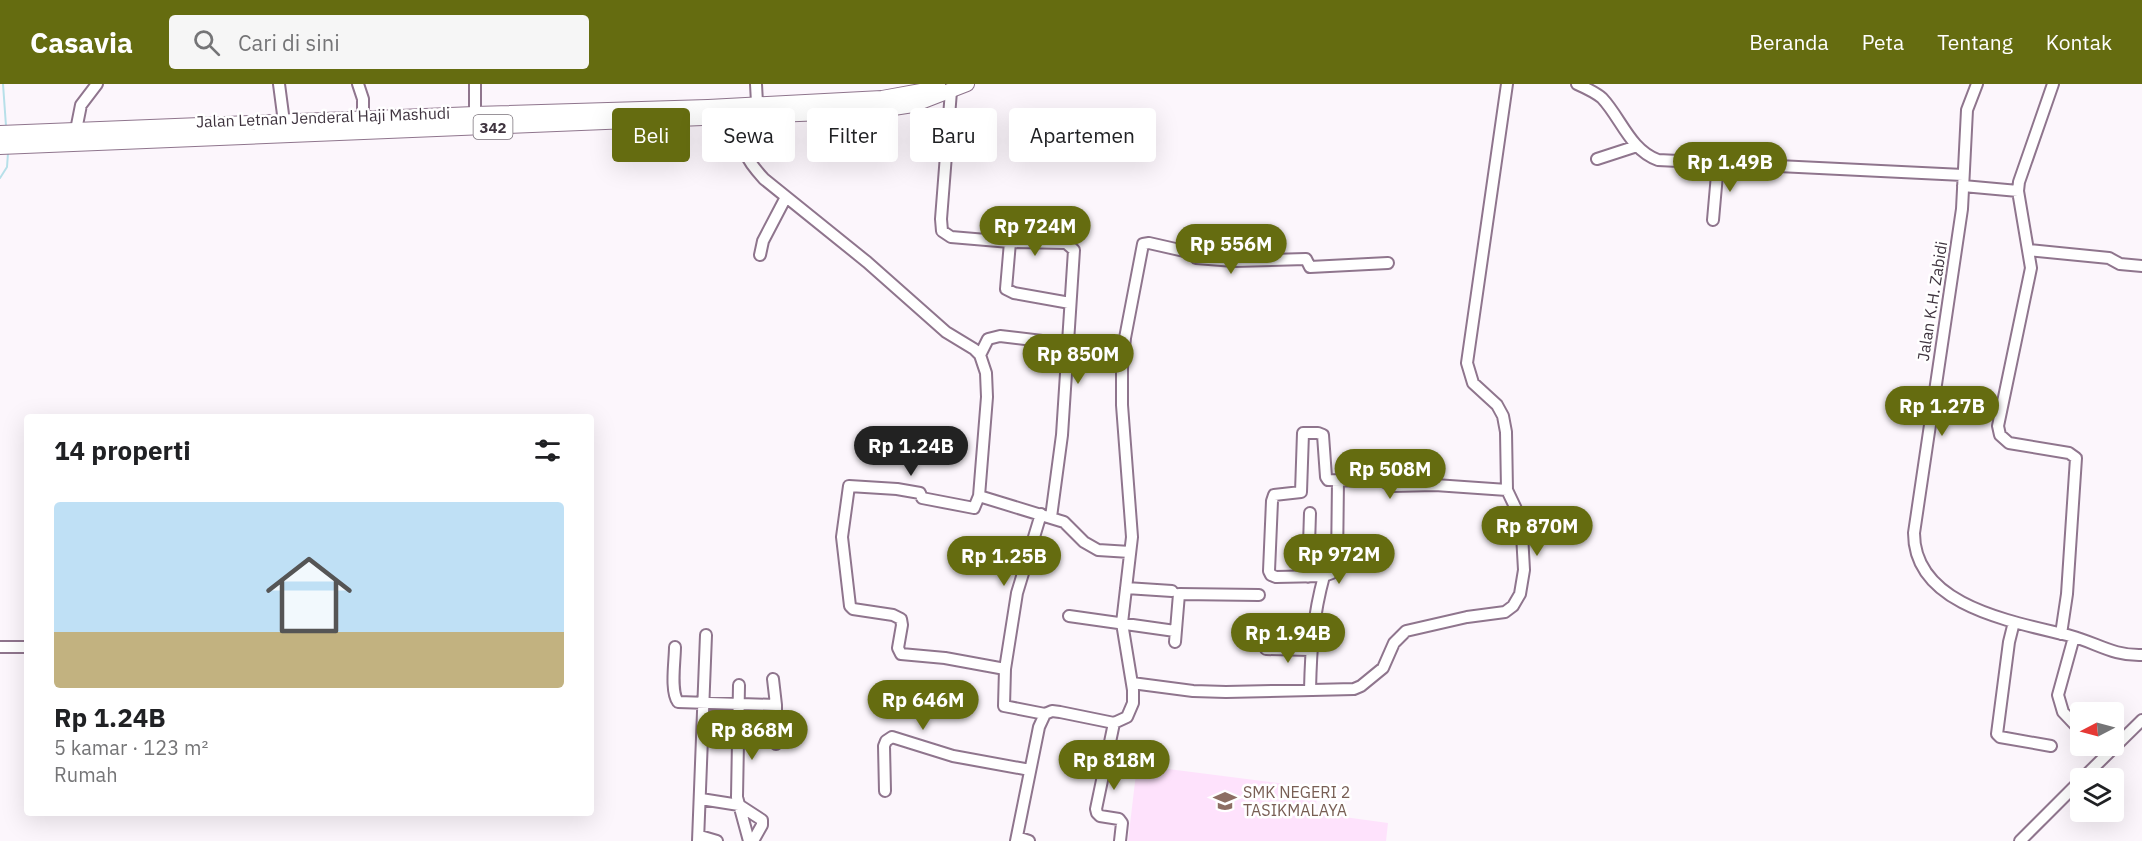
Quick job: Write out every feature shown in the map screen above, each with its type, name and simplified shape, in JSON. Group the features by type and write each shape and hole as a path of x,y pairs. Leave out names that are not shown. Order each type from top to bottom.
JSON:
{"main road":[{"name":"Jalan Letnan Jenderal Haji Mashudi","path":"0,147 9,138 76,130 708,107 757,103 819,108 926,90 938,84"},
{"name":"Jalan Letnan Jenderal Haji Mashudi","path":"896,108 913,105 967,84"},
{"name":"Jalan Letnan Jenderal Haji Mashudi","path":"9,138 702,118"}],"street":[{"path":"76,130 81,105 97,84"},
{"path":"279,84 284,122"},
{"path":"358,84 363,100 363,118"},
{"path":"475,114 476,84"},
{"path":"756,84 757,103"},
{"path":"1132,683 1193,691 1354,690 1383,668 1394,643 1406,631 1467,617 1505,612 1513,606 1520,594 1524,570 1522,534 1517,511 1507,490 1506,432 1503,416 1497,405 1473,383 1467,363 1507,84"},
{"path":"1577,84 1601,97 1637,146 1645,154 1658,160 1963,181 2018,190"},
{"name":"Jalan K.H. Zabidi","path":"1977,84 1967,110 1963,181 1914,545 1925,573 1950,597 2014,622 2074,637 2120,654 2142,655"},
{"path":"2053,84 2020,175 2018,190 2031,268 1998,426 2000,435 2008,442 2069,453 2076,458 2067,594 2061,634"},
{"path":"951,91 941,228 946,235 1010,242 1066,243 1072,247 1062,435 1046,515 1017,593 1005,669 1004,706 1044,714 1052,711 1060,712 1114,723 1127,717 1131,711 1132,683 1122,623 1132,537 1122,405 1122,368 1125,338 1143,244 1149,243 1193,253 1196,258 1234,261 1306,260 1310,267 1388,263"},
{"path":"1597,159 1637,146"},
{"path":"750,162 764,180 867,262 946,332 980,355 986,373 987,397 979,496 974,508 922,498 920,493 849,486 842,537 849,601 853,609 893,615 901,619 898,648 900,653 945,658 1005,669"},
{"path":"1713,220 1718,163"},
{"path":"760,255 763,241 786,197"},
{"path":"1010,242 1006,289 1014,293 1070,303"},
{"path":"2028,250 2109,258 2120,264 2142,266"},
{"path":"980,355 988,339 1000,336 1067,344"},
{"path":"1338,481 1337,564 1332,573 1308,577 1271,575 1268,565 1273,496 1299,493 1302,489 1303,434 1322,434 1326,479 1383,481 1392,486 1435,485 1507,490"},
{"path":"979,496 1064,522 1090,547 1098,550 1130,552"},
{"path":"1308,577 1310,513"},
{"path":"1310,690 1315,610 1324,576"},
{"path":"1126,588 1172,591"},
{"path":"1069,616 1122,623 1175,636 1178,597 1181,593 1259,595"},
{"path":"2014,622 2009,642 1997,734 2000,737 2051,746"},
{"path":"706,635 699,839 717,841"},
{"path":"2070,719 2063,712 2058,695 2074,637"},
{"path":"0,646 24,647"},
{"path":"675,647 674,697 678,702 776,705"},
{"path":"1266,649 1311,650"},
{"path":"773,679 776,744"},
{"path":"740,685 737,797 751,841"},
{"path":"1029,841 1016,839 1039,727 1044,714"},
{"path":"2094,768 2142,720"},
{"path":"1114,723 1096,813 1100,816 1119,819 1122,823 1120,841"},
{"path":"885,790 884,746 888,738 892,736 953,756 1030,770"},
{"path":"2020,841 2070,792"},
{"path":"701,799 739,805 762,820 762,825 751,841"}],"shaded area":[{"name":"SMK NEGERI 2 TASIKMALAYA","path":"1137,765 1318,788 1315,813 1388,823 1386,841 1128,841"}],"waterway":[{"path":"3,84 6,126"},
{"path":"0,178 7,167 8,153"}],"place":[{"name":"SMK NEGERI 2 TASIKMALAYA","path":"1225,801"}]}
